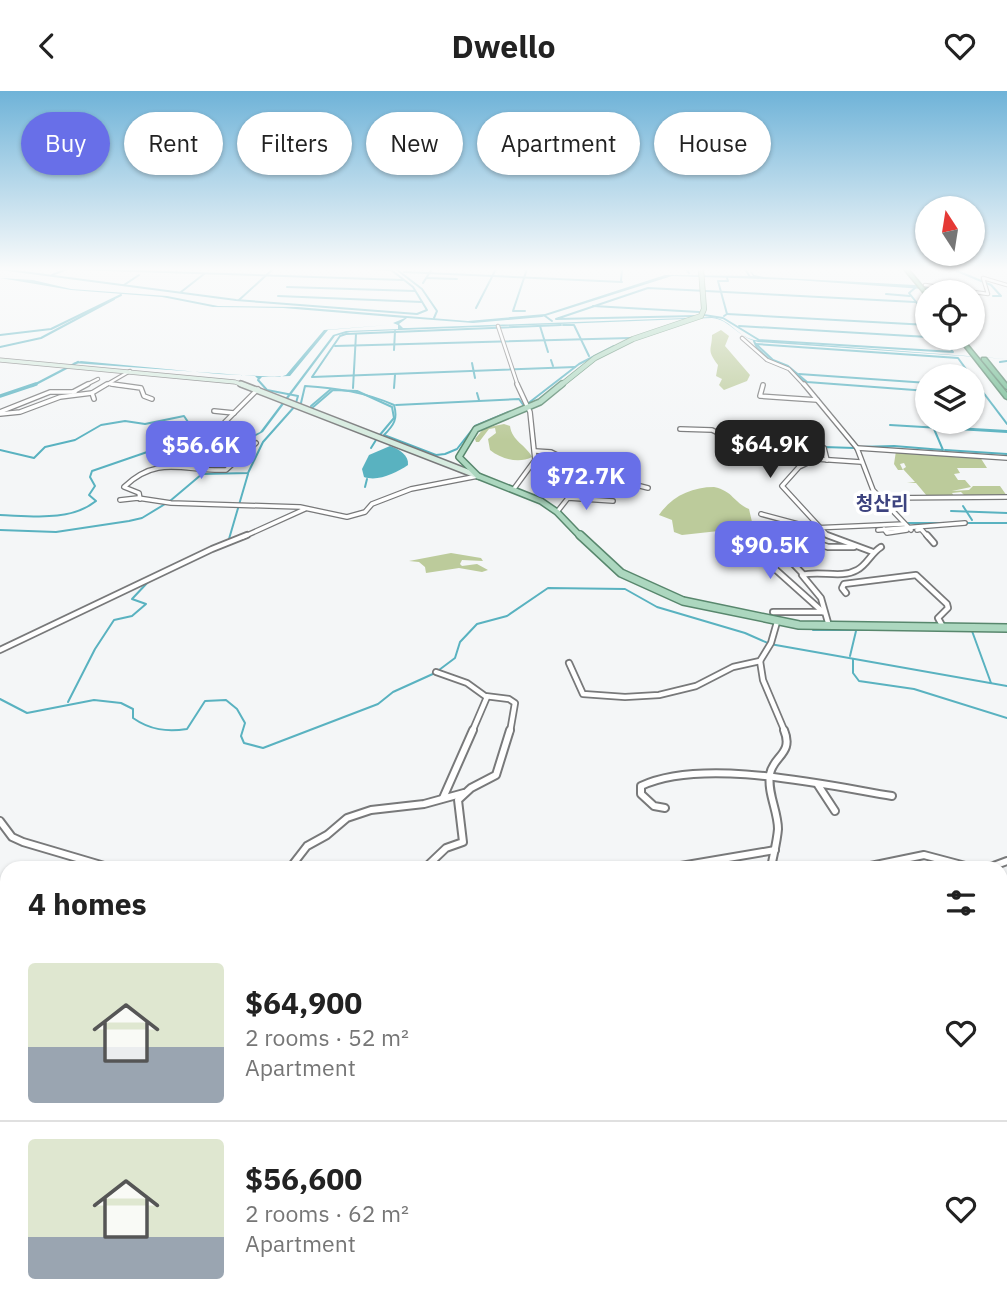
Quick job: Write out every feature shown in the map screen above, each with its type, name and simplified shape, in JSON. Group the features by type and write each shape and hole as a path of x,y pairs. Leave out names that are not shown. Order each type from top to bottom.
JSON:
{"highway":[{"path":"970,350 1007,397"},
{"path":"977,350 1007,387"}],"main road":[{"path":"478,476 459,455 472,433 487,423 540,402 601,355 634,339 675,326"},
{"path":"0,360 222,379 258,389 541,501 557,512 599,555 636,581 682,601 777,622 830,626 1007,628"}],"street":[{"path":"498,326 526,407 535,451 533,463 513,490"},
{"path":"745,337 767,360 789,369 817,400 857,448 870,485 908,527"},
{"path":"0,413 6,414 68,396 92,393 130,371"},
{"path":"68,396 83,385 98,379"},
{"path":"109,384 141,387 144,396 152,399"},
{"path":"83,385 100,389"},
{"path":"763,385 760,396 817,400"},
{"path":"225,422 258,389"},
{"path":"0,413 50,392 75,391"},
{"path":"92,393 94,399"},
{"path":"214,411 234,413"},
{"path":"0,420 6,414"},
{"path":"680,429 688,432 698,428 712,430 741,444 777,449 816,459 861,462"},
{"path":"140,499 139,493 124,487 147,470 176,464 226,470 256,443"},
{"path":"824,448 827,460"},
{"path":"857,448 1007,458"},
{"path":"535,451 549,451 597,475 649,488"},
{"path":"816,459 801,465 782,485 818,528 833,538 873,552"},
{"path":"120,501 140,499 171,503 306,508 351,516 365,513 377,502 411,489 478,476"},
{"path":"881,498 1007,497"},
{"path":"557,512 568,498 613,501"},
{"path":"0,650 212,549 278,523 306,508"},
{"path":"761,515 818,528 965,523"},
{"path":"809,527 774,535 774,542 821,598 823,612 830,626"},
{"path":"878,530 884,529 887,533 908,527 921,529 934,543"},
{"path":"782,533 828,547 858,546"},
{"path":"803,574 854,572 866,565 873,552 881,547"},
{"path":"784,555 766,561 823,612"},
{"path":"846,593 842,588 844,584 916,575 947,604 948,608 938,618 943,627"},
{"path":"773,612 823,612"},
{"path":"773,861 778,828 770,771 784,754 788,739 763,680 760,661 771,643 777,622"},
{"path":"569,663 583,694 625,697 649,696 688,688 707,682 733,667 760,661"},
{"path":"295,861 307,845 327,835 347,818 364,812 413,806 464,793 496,775 509,739 516,703 509,699 487,697 467,683 436,672"},
{"path":"443,798 487,697"},
{"path":"665,808 656,808 641,794 641,786 647,781 675,773 770,779 892,796"},
{"path":"818,785 835,811"},
{"path":"434,861 446,848 463,842 458,806 464,793"},
{"path":"0,821 12,837 87,861"},
{"path":"710,861 775,850"},
{"path":"895,861 924,855 947,861"}],"green space":[{"path":"721,330 729,336 725,346 750,375 747,381 724,390 719,385 722,379 716,376 718,365 710,350 712,335"},
{"path":"504,424 510,426 513,435 532,457 510,459 490,450 488,439 496,433 495,428 489,429 479,442 476,442 475,439 484,428"},
{"path":"896,451 980,457 987,468 957,468 960,473 954,474 958,480 965,480 971,487 952,491 969,490 973,486 1000,486 1007,496 965,496 961,492 952,493 954,496 927,496 916,483 907,483 915,482 903,469 906,467 904,463 900,464 903,470 898,470 894,464"},
{"path":"714,487 725,491 749,509 752,522 746,528 682,535 674,532 672,520 659,515 683,494"},
{"path":"451,553 481,558 483,561 462,560 460,564 477,564 488,570 482,572 459,568 426,573 425,567 419,562 409,561"}],"water":[{"path":"377,326 328,330 290,376 282,376 286,375 324,330"},
{"path":"398,326 408,328 508,326 350,332 335,336 263,432 245,442 231,445 260,432 333,335 346,331 398,329"},
{"path":"729,326 754,340 1007,359 758,342 751,340"},
{"path":"81,361 194,372 73,363"},
{"path":"390,446 403,453 408,465 381,478 364,477 362,469 369,455"}],"waterway":[{"path":"0,335 57,326"},
{"path":"0,347 41,338 64,326"},
{"path":"395,332 540,326"},
{"path":"540,326 544,340"},
{"path":"574,326 581,339"},
{"path":"736,326 759,340 915,350"},
{"path":"739,326 915,336"},
{"path":"354,375 312,377 340,336 395,332"},
{"path":"394,344 395,332"},
{"path":"355,345 356,334"},
{"path":"581,339 630,338"},
{"path":"544,340 581,339"},
{"path":"581,339 589,356"},
{"path":"394,344 544,340"},
{"path":"544,340 548,352"},
{"path":"754,341 757,348 770,360"},
{"path":"355,345 394,344"},
{"path":"394,344 394,350"},
{"path":"915,390 807,382 788,366 773,360 756,344 958,358 962,364"},
{"path":"335,346 355,345"},
{"path":"354,375 355,345"},
{"path":"526,405 579,364 614,346"},
{"path":"921,350 953,352 951,350"},
{"path":"551,360 553,366"},
{"path":"1000,362 1007,361"},
{"path":"36,384 78,362"},
{"path":"472,363 474,371"},
{"path":"474,371 575,367"},
{"path":"354,375 474,371"},
{"path":"474,371 475,378"},
{"path":"796,373 804,382"},
{"path":"799,374 915,382"},
{"path":"353,388 354,375"},
{"path":"394,388 395,375"},
{"path":"0,530 56,532 129,521 142,518 170,501 202,474 248,473 263,442 295,406 298,396 267,390 258,380"},
{"path":"0,396 36,384"},
{"path":"301,403 305,386 347,391"},
{"path":"311,406 331,389"},
{"path":"312,408 333,390 347,391"},
{"path":"347,391 367,396"},
{"path":"347,391 367,396"},
{"path":"477,393 479,400"},
{"path":"985,395 1007,424"},
{"path":"367,396 394,405 396,414 393,425 384,435 436,455 457,449 475,426 511,411"},
{"path":"367,396 392,407 394,418 379,436"},
{"path":"817,397 833,417"},
{"path":"396,405 519,399 524,406"},
{"path":"0,450 34,458 45,447 75,440 101,425 125,421 145,424 184,416 188,422 161,440 153,450 92,471 90,477 95,486 89,495 96,501 86,508 50,516 0,515"},
{"path":"890,425 1007,432"},
{"path":"985,430 1007,431"},
{"path":"858,447 894,446 943,450 936,434"},
{"path":"371,448 376,440"},
{"path":"222,445 234,444"},
{"path":"810,456 824,447 854,448"},
{"path":"945,450 1007,454"},
{"path":"229,539 248,474"},
{"path":"365,487 367,479"},
{"path":"963,506 967,512"},
{"path":"951,511 967,512"},
{"path":"967,512 1007,513"},
{"path":"967,512 972,520"},
{"path":"908,523 1007,523"},
{"path":"68,702 95,649 114,620 132,616 146,604 132,599 148,582"},
{"path":"0,699 27,713 94,700 121,703 133,709 133,718 139,722 152,728 173,730 187,729 205,701 226,700 237,709 245,723 241,736 244,743 263,748 378,704 393,692 435,673 455,658 460,642 477,624 507,616 548,588 625,589 657,607 745,633 770,644 1007,686"},
{"path":"813,630 882,630"},
{"path":"850,656 856,631"},
{"path":"972,631 991,683"},
{"path":"853,659 853,673 859,681 914,689 1007,718"}],"district":[{"name":"청산리","path":"882,503"}]}
